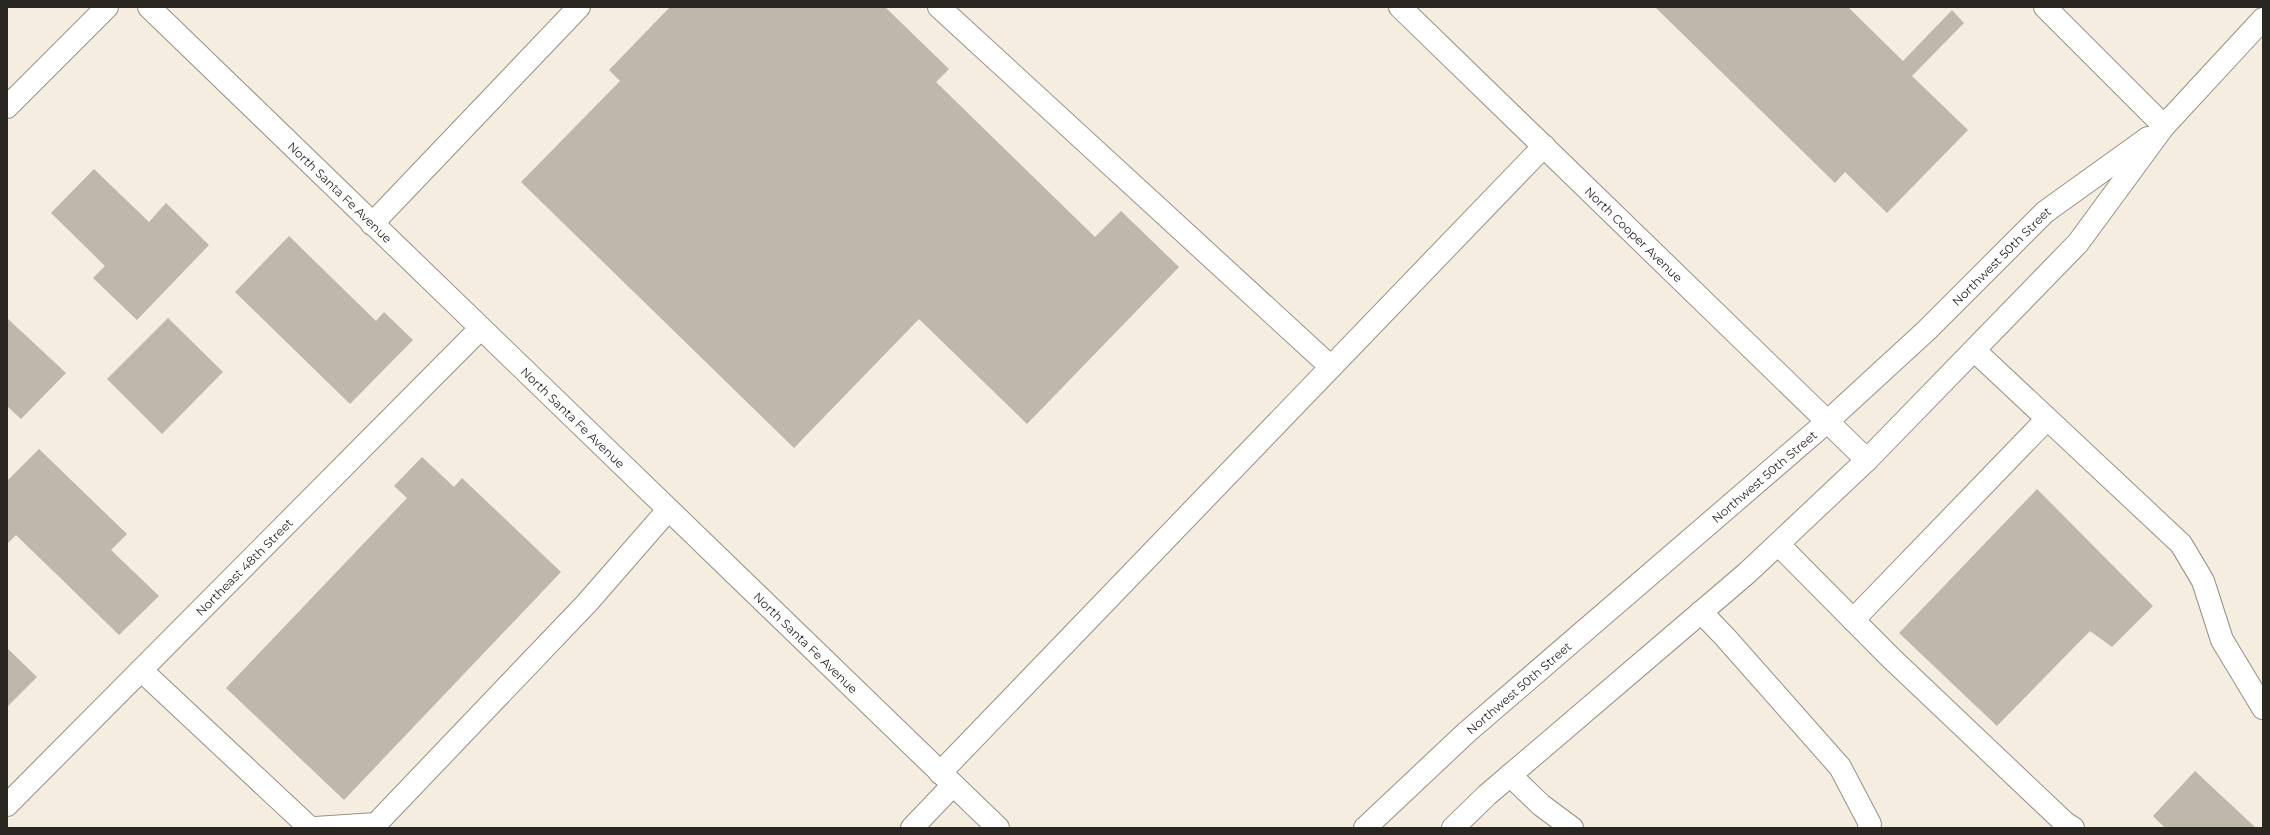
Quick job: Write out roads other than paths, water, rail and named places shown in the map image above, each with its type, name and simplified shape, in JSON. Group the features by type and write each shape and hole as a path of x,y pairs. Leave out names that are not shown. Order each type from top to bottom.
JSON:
{"main road":[{"path":"7,107 107,7"},
{"name":"North Santa Fe Avenue","path":"149,7 480,329 998,828"},
{"path":"372,224 579,7"},
{"path":"939,7 1331,367"},
{"name":"North Cooper Avenue","path":"1400,7 1867,460"},
{"path":"2045,7 2164,126"},
{"name":"Northwest 50th Street","path":"1452,828 1510,775 1778,544 1867,460 1975,351 2078,243 2164,126 2263,20"},
{"name":"Northwest 50th Street","path":"1365,828 1467,732 1828,421 1927,330 2045,212 2164,126"},
{"path":"912,828 947,779 1331,367 1544,146"},
{"name":"Northeast 48th Street","path":"7,805 480,329"},
{"path":"1975,351 2181,544 2203,582 2222,640 2263,708"},
{"path":"1853,620 2047,419"},
{"path":"315,828 376,824 587,603 668,510"},
{"path":"1778,544 1853,620 2065,823 2073,828"},
{"path":"1700,612 1725,636 1840,767 1870,824 1869,828"},
{"path":"141,670 310,828"},
{"path":"1510,775 1541,805 1572,828"}]}
